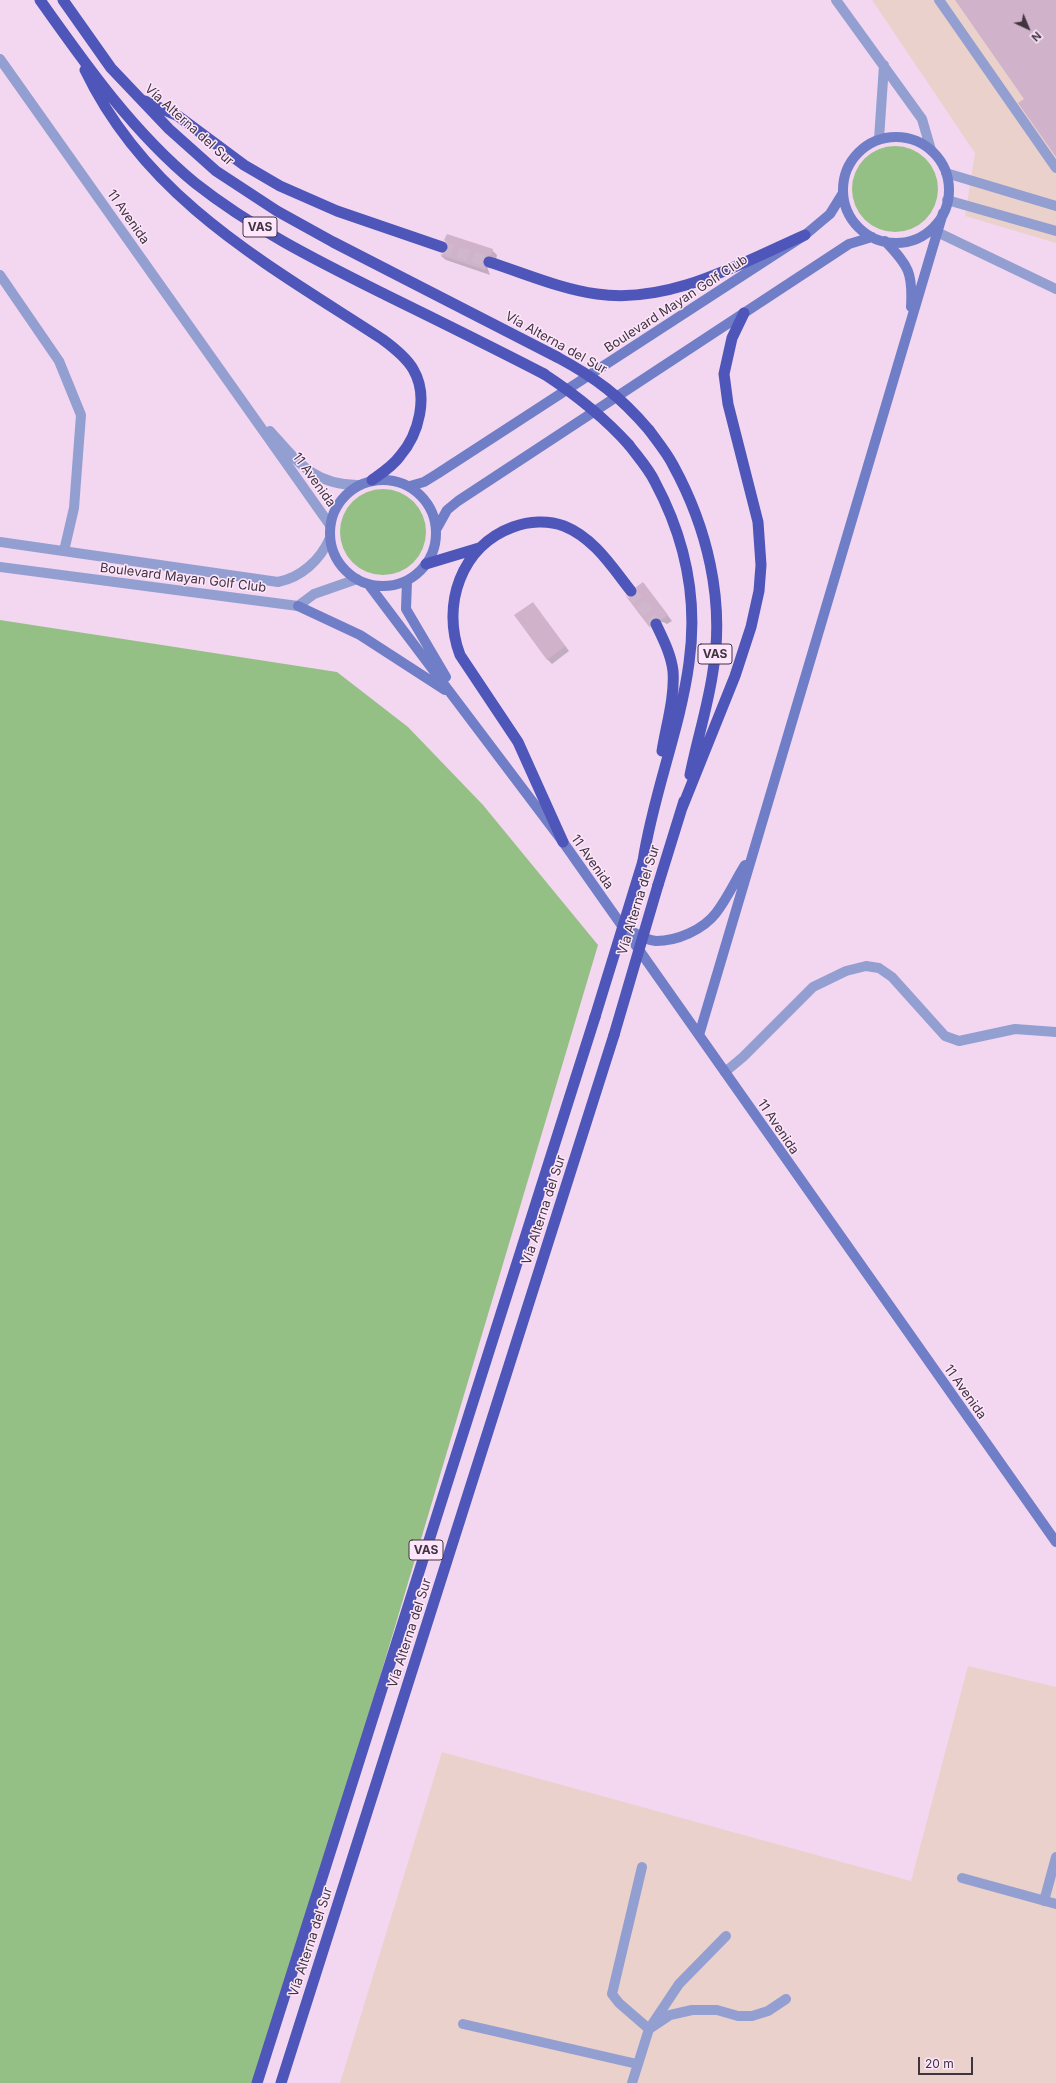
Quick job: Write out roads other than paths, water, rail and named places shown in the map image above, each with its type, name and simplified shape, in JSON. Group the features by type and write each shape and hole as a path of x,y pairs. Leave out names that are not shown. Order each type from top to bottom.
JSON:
{"highway":[{"name":"Vía Alterna del Sur","path":"40,0 76,52 124,112 152,143 195,182 238,214 329,266 544,374 590,406 610,424 629,445 655,480 672,515 686,560 692,606 689,663 645,844 643,861 258,2083"},
{"name":"Vía Alterna del Sur","path":"63,0 111,68 169,129 216,171 276,211 586,373 607,387 628,406 649,430 673,464 694,510 708,550 715,593 716,636 714,670 682,808 614,1035 281,2083"},
{"path":"76,52 95,91 115,123 154,172 177,195 236,242 382,339 395,349 413,368 420,390 418,420 414,433 400,457 372,480"},
{"path":"138,98 178,116 244,165 280,186 337,211 442,247"},
{"path":"489,262 588,292 612,295 644,294 694,282 805,235"},
{"path":"682,808 735,676 754,615 759,592 761,565 758,522 728,404 724,374 732,338 744,313"},
{"path":"563,842 518,742 469,672 455,641 452,605 456,589 464,570 480,547 493,537 523,523 545,522 564,526 595,546 631,591"},
{"path":"426,564 480,547"},
{"path":"645,844 673,682 670,658 656,624"}],"main road":[{"path":"699,1035 947,200 948,186 946,172 940,160 931,150 919,142 906,138 892,137 879,139 866,146 852,160 844,179 843,193 845,206 851,219 860,229 872,237 885,241 899,242 912,240 930,229 943,213"},
{"name":"Boulevard Mayan Golf Club","path":"410,486 424,482 437,474 805,235 830,214 843,193"},
{"path":"437,528 447,510 458,501 849,244 872,237"},
{"path":"885,241 901,258 910,272 912,287 910,325"},
{"path":"385,479 410,486 428,503 434,515 437,528 436,540 426,564 418,574 407,581 394,585 369,584 357,579 346,572 332,551 330,525 340,501 349,492 372,480 385,479"},
{"name":"11 Avenida","path":"407,581 406,603 408,615 477,728"},
{"name":"11 Avenida","path":"369,584 563,842 725,1072 789,1166 1056,1542"},
{"path":"298,606 360,636 452,694"},
{"path":"621,925 639,936 655,941 668,940 690,933 705,924 716,913 753,852"}],"street":[{"path":"836,0 922,119 931,150"},
{"path":"939,0 1056,168"},
{"name":"11 Avenida","path":"0,59 330,525"},
{"path":"879,139 884,65"},
{"path":"946,172 1056,206"},
{"path":"947,200 1056,231"},
{"path":"937,232 1036,278 1056,289"},
{"path":"0,275 59,361 81,415 74,508 64,551"},
{"name":"11 Avenida","path":"234,391 306,470 325,481 336,484 360,485"},
{"name":"Boulevard Mayan Golf Club","path":"0,542 278,582 291,579 304,572 325,549 330,538"},
{"name":"Boulevard Mayan Golf Club","path":"0,567 298,606"},
{"path":"298,606 314,594 357,579"},
{"path":"725,1072 744,1057 813,987 846,971 866,966 879,968 892,977 945,1036 959,1041 1015,1029 1056,1032"},
{"path":"1044,1901 1056,1857"},
{"path":"642,1867 612,1994 619,2004 649,2029"},
{"path":"962,1878 1056,1904"},
{"path":"632,2083 649,2029 679,1984 726,1936"},
{"path":"649,2029 670,2015 692,2010 717,2010 738,2016 752,2016 768,2012 786,1999"},
{"path":"463,2024 637,2064"}],"tunnel":[{"path":"442,247 489,262"},
{"path":"631,591 656,624"}]}
